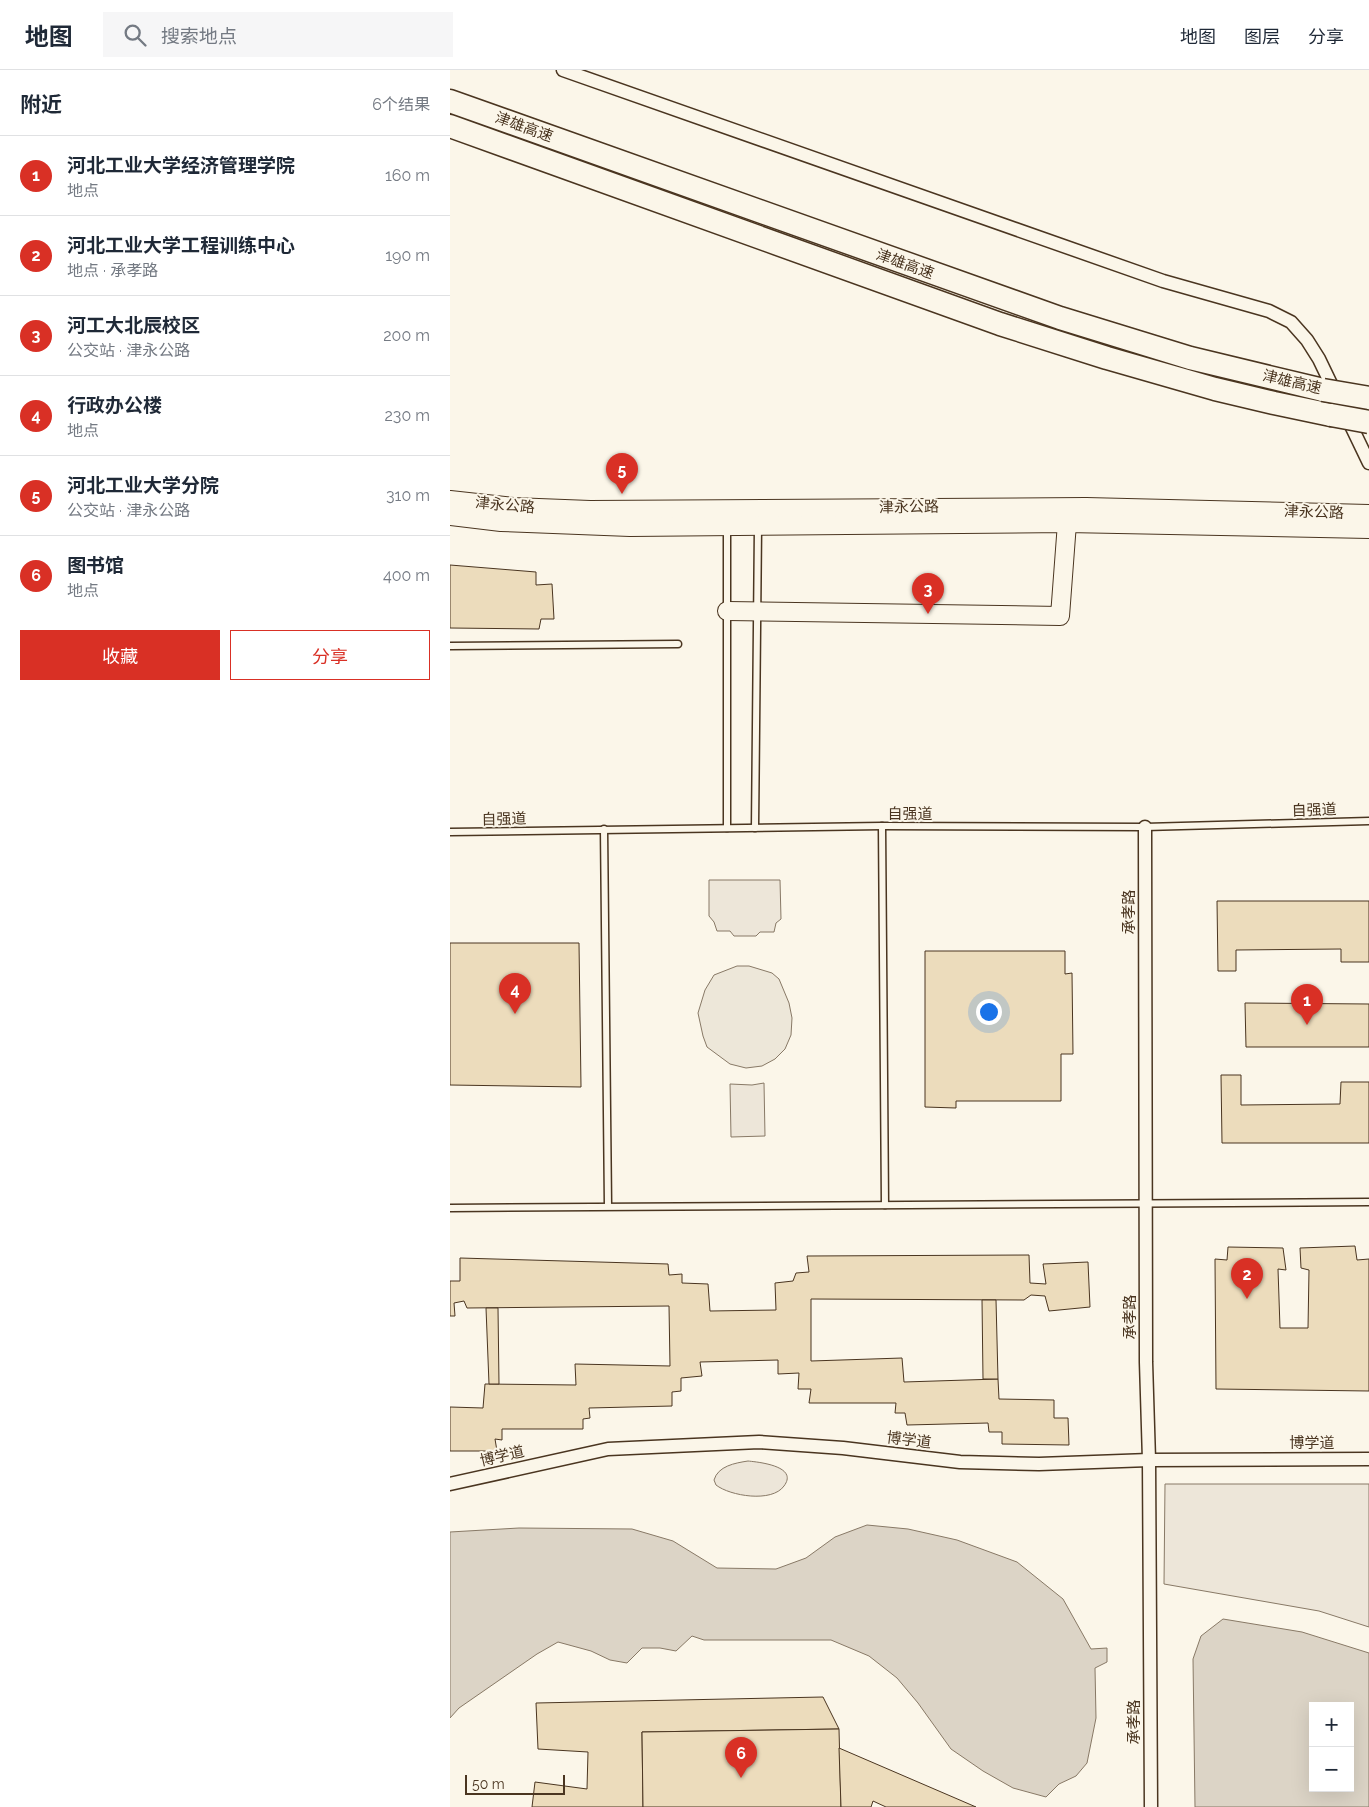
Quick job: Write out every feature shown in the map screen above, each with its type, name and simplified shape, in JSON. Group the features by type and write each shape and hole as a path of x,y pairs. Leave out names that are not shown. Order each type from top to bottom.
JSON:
{"highway":[{"name":"津雄高速","path":"450,101 1060,318 1190,358 1323,390 1369,398"},
{"name":"津雄高速","path":"450,126 1000,324 1107,358 1215,389 1369,422"}],"street":[{"path":"563,70 1163,281 1269,311 1291,322 1307,340 1319,359 1369,463"},
{"name":"津永公路","path":"450,500 513,507 727,518"},
{"name":"津永公路","path":"450,516 501,522 630,527 727,518 1086,507 1369,514"},
{"name":"津永公路","path":"758,517 1369,530"},
{"path":"727,612 1060,616 1067,523"},
{"name":"承孝路","path":"1145,828 1146,1362 1149,1460 1151,1807"},
{"name":"博学道","path":"450,1484 608,1449 759,1442 843,1448 960,1462 1039,1464 1149,1460 1369,1459"}],"lane":[{"path":"755,828 758,517"},
{"path":"727,518 727,828"},
{"path":"450,646 678,644"},
{"name":"自强道","path":"450,832 882,826 1145,828 1369,821"},
{"path":"882,826 885,1205"},
{"path":"604,829 608,1206"},
{"path":"450,1208 1369,1202"}],"shaded area":[{"path":"709,880 780,880 781,919 776,923 774,932 760,932 756,936 734,936 730,931 717,931 714,922 709,916"},
{"path":"737,966 749,966 772,973 779,979 789,1003 792,1018 791,1035 785,1049 775,1059 762,1066 746,1068 730,1064 707,1047 703,1036 698,1013 705,990 714,975"},
{"path":"764,1083 765,1136 731,1137 730,1084 752,1085"},
{"path":"748,1461 768,1464 782,1470 786,1474 787,1479 784,1486 770,1495 751,1496 731,1492 716,1485 714,1480 716,1475 723,1468"},
{"path":"1165,1484 1369,1484 1369,1627 1319,1611 1164,1584"},
{"path":"867,1525 908,1529 957,1540 1017,1562 1063,1599 1091,1649 1107,1648 1107,1662 1095,1668 1096,1718 1087,1763 1076,1776 1059,1784 1046,1797 1013,1788 983,1771 951,1749 918,1703 897,1678 869,1656 831,1640 704,1640 692,1636 676,1651 660,1648 642,1648 627,1663 610,1660 591,1651 558,1642 537,1654 459,1708 450,1718 450,1532 519,1528 632,1529 673,1541 717,1568 776,1569 806,1558 835,1537"},
{"path":"1223,1619 1302,1632 1369,1653 1369,1807 1195,1807 1193,1659 1201,1636"}],"building":[{"path":"450,565 536,572 536,585 552,584 554,619 541,619 539,629 450,628"},
{"path":"1217,901 1369,901 1369,962 1341,962 1341,949 1236,950 1236,971 1218,971"},
{"path":"450,943 579,943 581,1087 450,1085"},
{"path":"925,951 1065,951 1065,974 1072,973 1073,1054 1061,1054 1061,1101 956,1101 956,1108 925,1107"},
{"path":"1245,1003 1369,1004 1369,1047 1246,1047"},
{"path":"1221,1075 1241,1075 1241,1105 1340,1104 1341,1082 1369,1082 1369,1143 1222,1143"},
{"path":"1355,1246 1357,1260 1369,1259 1369,1391 1216,1389 1215,1259 1227,1260 1228,1247 1283,1248 1286,1270 1278,1269 1280,1328 1308,1328 1309,1270 1301,1268 1300,1248"},
{"path":"1029,1255 1030,1283 1046,1284 1043,1264 1088,1262 1090,1307 1049,1311 1045,1296 1031,1295 1024,1300 811,1299 811,1361 902,1358 904,1382 998,1379 999,1399 1054,1400 1054,1418 1068,1418 1069,1445 1002,1444 1002,1432 989,1432 988,1423 907,1425 905,1413 895,1413 896,1403 809,1403 811,1389 798,1389 799,1373 778,1374 778,1360 700,1362 702,1376 681,1378 681,1391 672,1392 672,1406 589,1408 590,1418 583,1419 583,1429 502,1429 502,1440 495,1439 497,1451 450,1451 450,1407 483,1408 485,1384 576,1385 575,1364 670,1366 669,1306 467,1308 464,1301 454,1303 455,1316 450,1316 450,1281 460,1281 460,1258 668,1264 669,1275 682,1274 682,1283 708,1284 710,1311 776,1310 775,1283 793,1281 796,1273 809,1272 807,1256"},
{"path":"982,1300 996,1300 998,1379 983,1379"},
{"path":"486,1308 498,1308 499,1384 489,1384"},
{"path":"823,1697 839,1729 642,1732 643,1807 532,1807 535,1782 587,1789 588,1752 538,1749 536,1703"},
{"path":"839,1729 841,1807 643,1807 642,1732"},
{"path":"839,1748 976,1807 886,1807 873,1801 871,1807 841,1807"}],"place":[{"name":"河北工业大学分院","path":"622,494"},
{"name":"河工大北辰校区","path":"928,614"},
{"name":"行政办公楼","path":"515,1014"},
{"name":"河北工业大学经济管理学院","path":"1307,1025"},
{"name":"河北工业大学工程训练中心","path":"1247,1299"},
{"name":"图书馆","path":"741,1778"}]}
